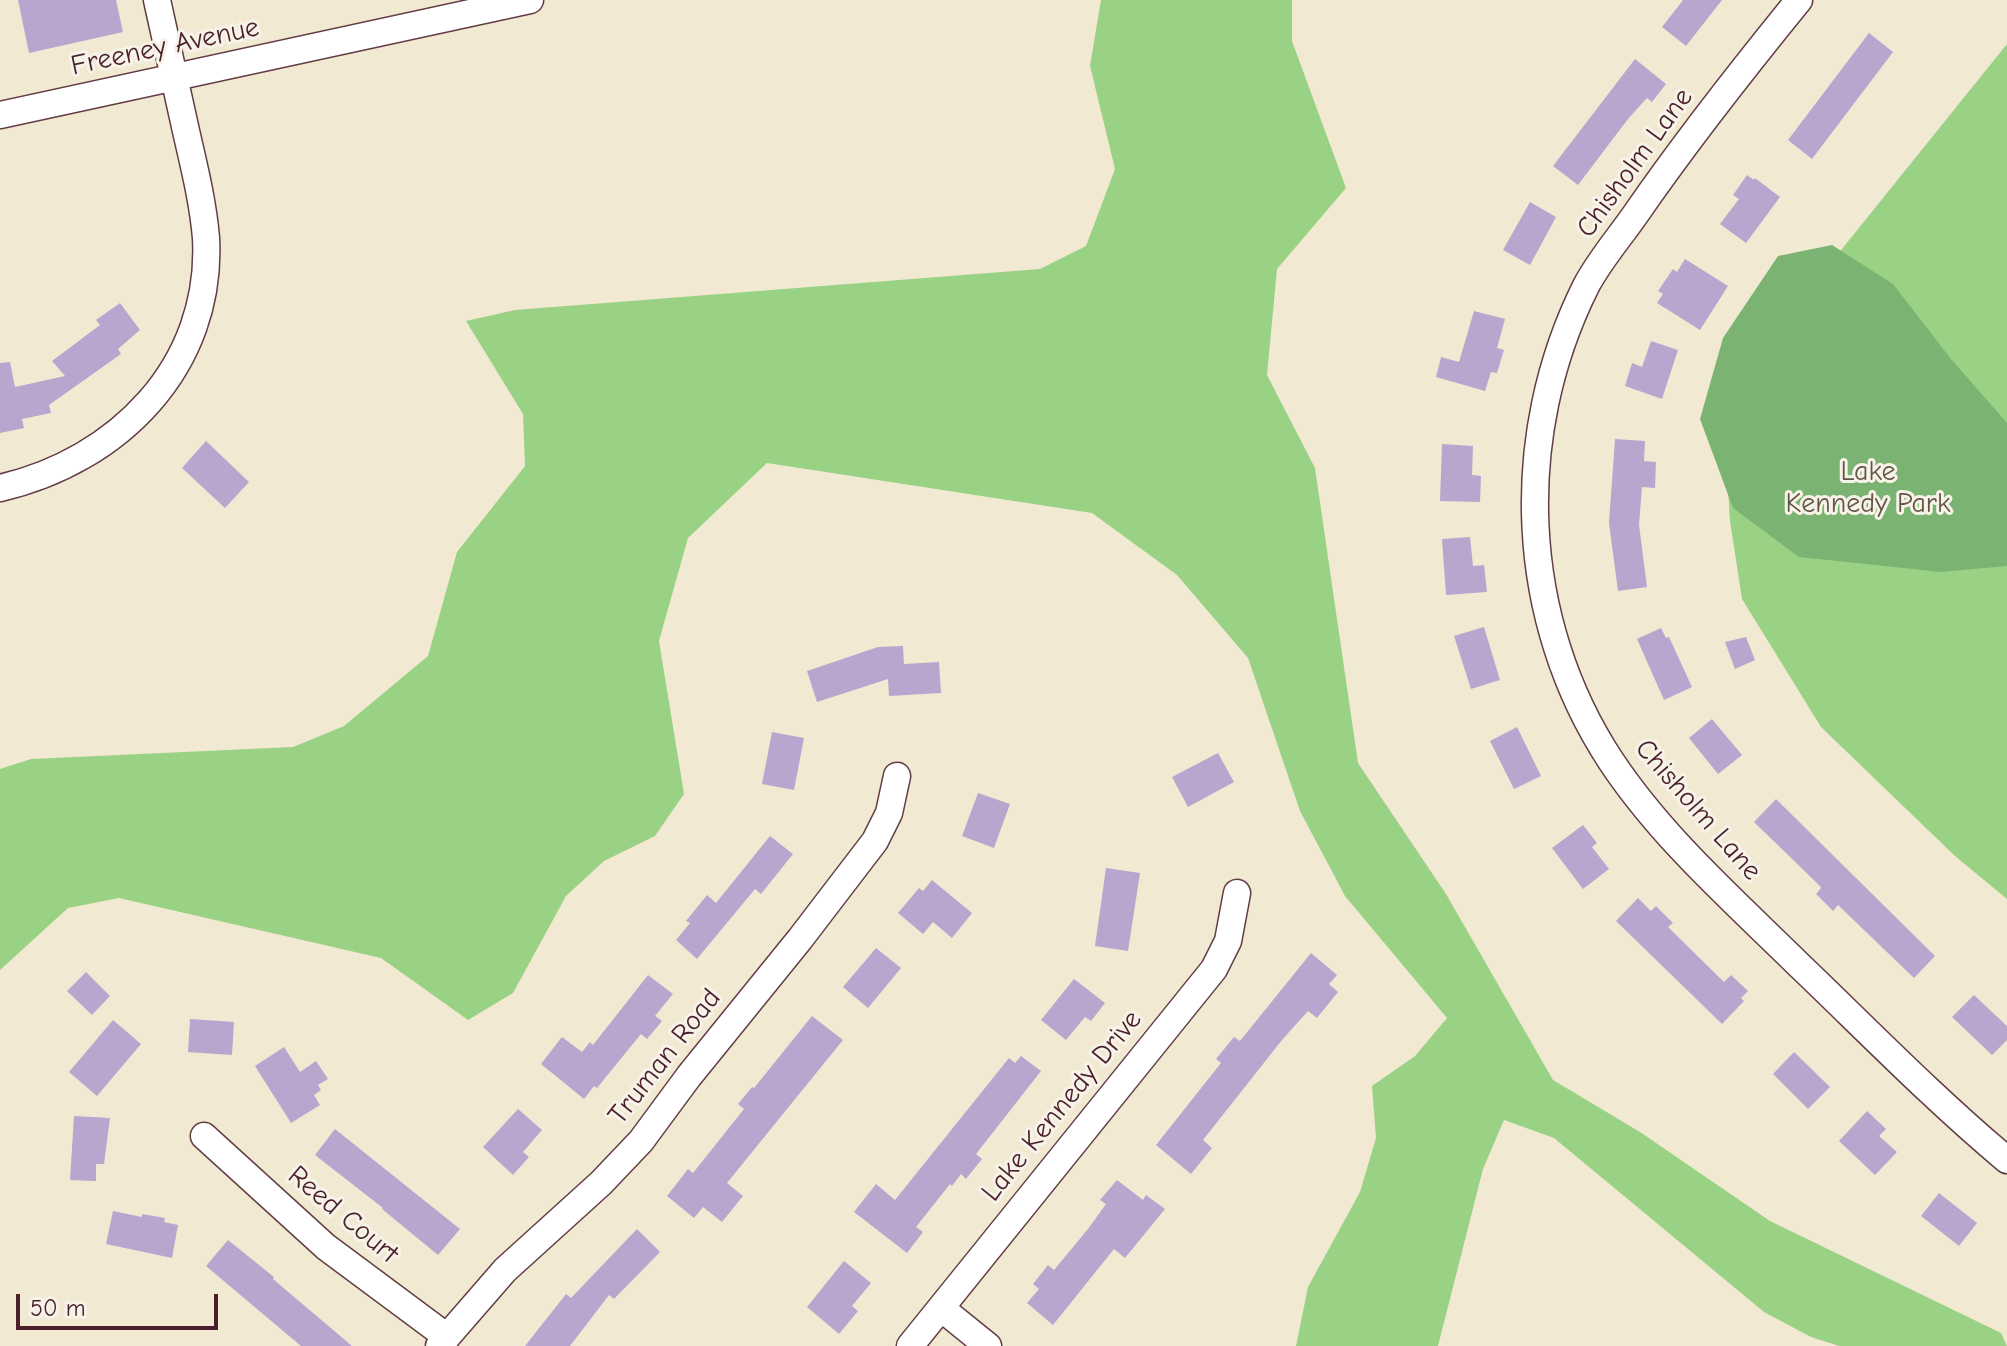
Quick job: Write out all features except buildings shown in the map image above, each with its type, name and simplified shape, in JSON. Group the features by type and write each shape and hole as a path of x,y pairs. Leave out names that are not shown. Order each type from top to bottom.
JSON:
{"street":[{"path":"0,488 61,469 119,433 141,413 162,386 191,332 205,273 206,241 200,192 157,0"},
{"name":"Freeney Avenue","path":"0,115 530,0"},
{"name":"Chisholm Lane","path":"1799,0 1654,187 1587,283 1566,335 1542,415 1534,504 1538,571 1546,612 1565,672 1582,710 1611,760 1646,808 1731,899 1900,1065 2007,1160"},
{"name":"Truman Road","path":"443,1341 505,1270 601,1183 641,1141 875,841 889,813 897,776"},
{"name":"Lake Kennedy Drive","path":"910,1346 1214,969 1228,941 1237,893"},
{"name":"Reed Court","path":"204,1136 326,1247 443,1341"},
{"path":"941,1308 988,1346"}],"green space":[{"path":"1101,0 1292,0 1292,41 1346,188 1277,269 1267,375 1315,468 1358,763 1446,894 1553,1080 1640,1132 1770,1221 2001,1333 2007,1346 1839,1346 1811,1337 1764,1312 1554,1138 1504,1120 1483,1169 1438,1346 1296,1346 1308,1287 1360,1192 1376,1138 1372,1086 1415,1056 1447,1018 1345,896 1300,811 1248,658 1177,575 1092,513 767,463 688,538 659,641 684,794 655,836 604,861 566,896 513,993 468,1020 381,958 119,898 68,908 0,970 0,769 31,759 293,747 344,726 428,656 457,552 525,466 523,414 466,321 515,310 1040,269 1086,246 1115,169 1090,66"},
{"name":"Lake Kennedy Park","path":"2007,44 2007,899 1955,856 1821,727 1742,599 1730,521 1726,456 1792,311"},
{"path":"1832,245 1893,284 1951,359 2007,423 2007,566 1941,572 1799,557 1733,508 1700,419 1723,338 1778,256"}]}
